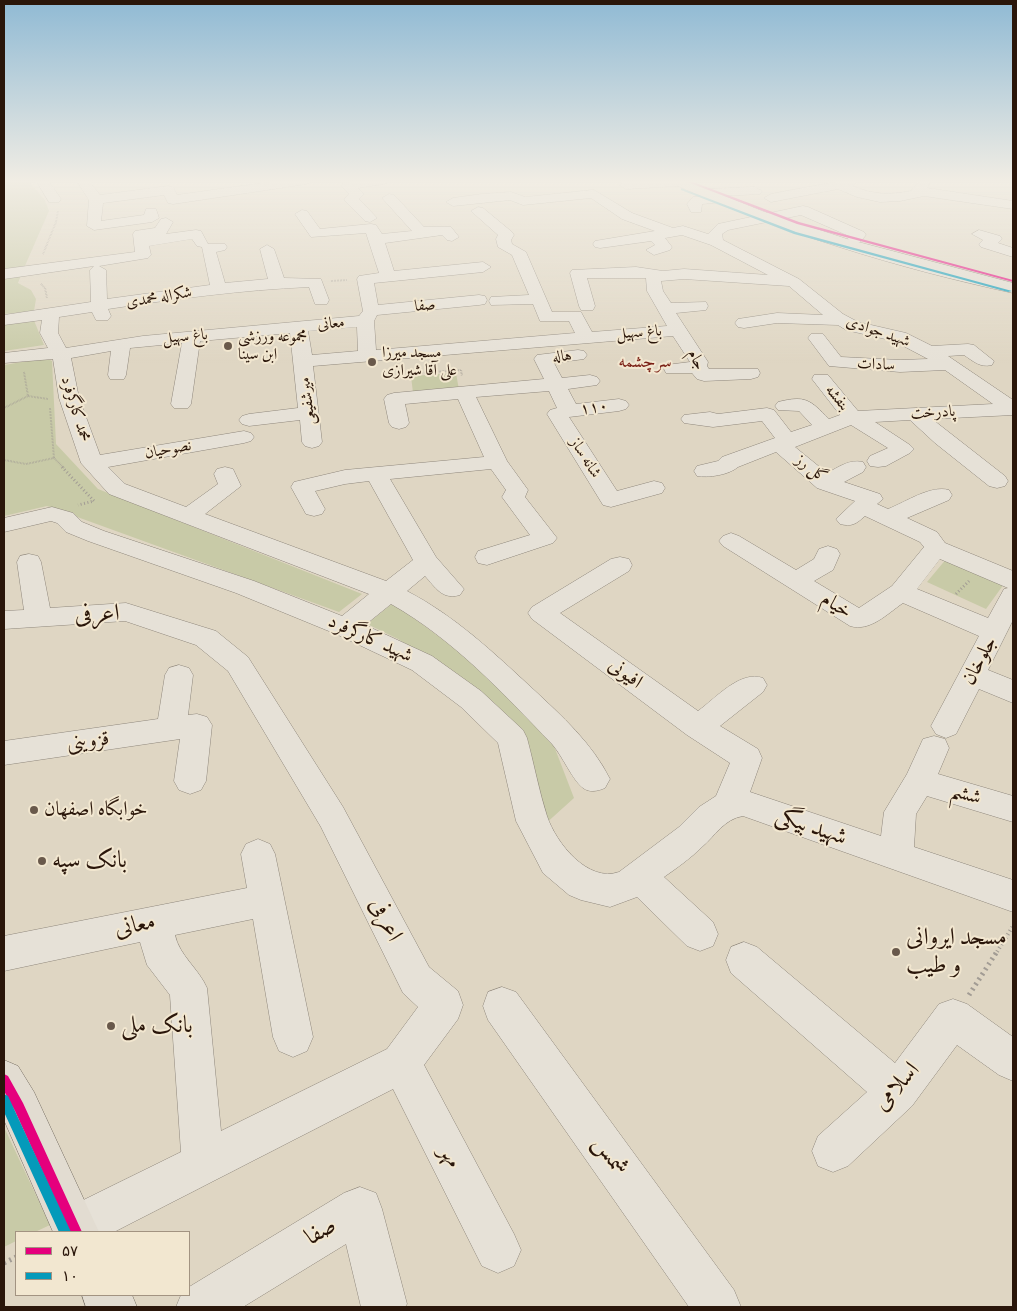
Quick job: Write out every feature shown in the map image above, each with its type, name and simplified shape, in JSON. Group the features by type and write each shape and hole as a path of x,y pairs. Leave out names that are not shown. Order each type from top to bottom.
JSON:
{"main road":[{"path":"853,242 1013,280"},
{"path":"853,242 1013,288"},
{"path":"4,1080 19,1107 75,1230"},
{"path":"106,1296 113,1307"}],"street":[{"path":"141,241 142,249"},
{"path":"90,270 142,249 170,241"},
{"path":"368,356 368,316 365,279 388,278 377,241"},
{"path":"504,241 505,247 518,252 537,273 539,299 546,317 574,316 586,336"},
{"path":"600,244 633,241"},
{"name":"شهید جوادی","path":"711,241 793,282 841,320 873,332 900,337 929,352 948,364 1008,412"},
{"path":"719,241 722,246 746,243 769,253"},
{"path":"991,241 986,244 1013,253"},
{"path":"82,246 100,312"},
{"path":"268,250 277,283"},
{"path":"494,253 513,251"},
{"path":"213,256 225,288 235,305"},
{"name":"صفا","path":"388,278 452,269 483,267"},
{"path":"4,274 154,268"},
{"path":"587,306 578,273 636,272 653,287 684,274 793,282"},
{"path":"315,282 322,300"},
{"name":"شکراله محمدی","path":"4,320 51,314 100,312 146,305 225,288 277,283 315,282"},
{"name":"باغ سهیل","path":"304,361 368,356 402,347 678,330 653,287"},
{"path":"497,301 539,299"},
{"name":"صفا","path":"368,316 472,306"},
{"path":"665,309 700,306"},
{"path":"51,314 48,332 61,354"},
{"name":"معانی","path":"298,327 368,316"},
{"path":"744,323 783,319 810,319 823,322 841,320"},
{"path":"298,327 304,361"},
{"name":"باغ سهیل","path":"4,358 49,353 61,354 192,336 298,327"},
{"name":"جام","path":"678,330 703,363 704,375 751,373"},
{"path":"181,404 192,336"},
{"name":"سادات","path":"817,338 836,362 900,366 948,364"},
{"path":"117,375 121,345"},
{"path":"929,352 968,349 985,361"},
{"name":"محمد کارگرفرد","path":"61,354 69,398 92,463"},
{"name":"هاله","path":"554,384 542,358 582,355"},
{"name":"میرشفیعی","path":"304,361 304,388 310,413 312,442"},
{"path":"673,369 703,363"},
{"path":"900,366 914,380"},
{"name":"بنفشه","path":"821,379 853,417 902,449 878,462"},
{"path":"399,423 394,399 465,394 590,381"},
{"name":"شانه ساز","path":"554,384 569,411 558,414 612,500 654,488"},
{"path":"465,394 497,462 517,490 513,497 545,538 487,557"},
{"name":"۱۱۰","path":"569,411 619,404"},
{"path":"785,406 804,405 826,427"},
{"name":"پادرخت","path":"705,471 726,466 730,462 853,417 1008,412"},
{"name":"نصوحیان","path":"92,463 310,413"},
{"name":"گل رز","path":"691,419 710,418 712,426 767,414 784,443 825,483 872,500"},
{"path":"915,414 942,439 996,481"},
{"path":"314,509 302,487 376,474 497,462"},
{"path":"92,463 117,489 389,592 422,610 467,643 565,738 594,779"},
{"path":"825,483 855,467"},
{"path":"188,516 230,486 225,474"},
{"path":"376,474 426,562 451,589"},
{"path":"889,523 941,495"},
{"path":"848,519 862,506 889,523 929,537 936,548 1013,581"},
{"name":"شهید کارگرفرد","path":"4,525 52,514 65,518 74,527 96,536 246,587 345,627 422,663 471,699 512,738 532,821 554,862 580,884 610,891 635,880"},
{"name":"خیام","path":"731,541 859,620 901,592"},
{"path":"936,548 901,592 995,632"},
{"name":"خیام","path":"795,581 824,564 828,554"},
{"path":"21,619 29,562"},
{"path":"345,627 426,562"},
{"name":"افیونی","path":"620,565 540,613 698,727 747,758 729,805"},
{"name":"جلوخان","path":"896,856 900,812 919,781 1013,595"},
{"name":"اعرفی","path":"21,619 126,612 206,638 238,664 332,817 416,980 444,1005 401,1063 75,1230"},
{"path":"972,674 1013,692"},
{"path":"171,730 178,675"},
{"path":"698,727 753,685"},
{"name":"قزوینی","path":"4,753 197,725 190,781"},
{"name":"ششم","path":"919,781 1013,809"},
{"name":"شهید بیگی","path":"729,805 743,803 1013,896"},
{"path":"700,934 635,880 691,836 710,817 729,805"},
{"path":"258,854 293,1037"},
{"name":"معانی","path":"4,953 154,921 266,900"},
{"path":"154,921 160,953 188,988 203,1163"},
{"path":"744,960 898,1092"},
{"name":"شمس","path":"502,1006 717,1307"},
{"path":"953,1018 1013,1061"},
{"name":"اسلامی","path":"833,1151 898,1092 953,1018"},
{"name":"مهر","path":"401,1063 498,1250"},
{"name":"صفا","path":"200,1307 360,1209 382,1304"}],"path":[{"path":"315,282 365,279"},
{"path":"23,364 28,396"},
{"path":"410,398 406,374 461,370 465,394"},
{"path":"4,408 28,396 49,399 54,458 94,501 76,505"},
{"path":"4,460 26,464 54,458"},
{"path":"941,609 980,567"},
{"path":"953,1018 1013,926"}],"green space":[{"path":"4,241 36,241 24,268 4,271"},
{"path":"22,273 18,283 31,290 36,299 34,311 4,314 4,277"},
{"path":"33,318 44,345 4,351 4,322"},
{"path":"46,358 52,361 56,444 98,489 362,594 339,612 47,506 4,516 4,365"},
{"path":"456,373 459,390 413,393 411,376"},
{"path":"947,558 1004,584 986,609 927,582"},
{"path":"393,603 482,668 549,733 574,798 543,826 469,688 398,639 367,624"},
{"path":"4,1127 50,1225 37,1231 15,1231 15,1242 4,1247"}],"transit line":[{"name":"۱۰","path":"825,241 1010,291"},
{"name":"۵۷","path":"865,241 1013,281"},
{"name":"۵۷","path":"4,1080 19,1107 76,1231"},
{"name":"۱۰","path":"4,1100 65,1231"}],"place":[{"name":"مجموعه ورزشی ابن سینا","path":"228,346"},
{"name":"مسجد میرزا علی آقا شیرازی","path":"372,362"},
{"name":"خوابگاه اصفهان","path":"34,810"},
{"name":"بانک سپه","path":"42,861"},
{"name":"مسجد ایروانی و طیب","path":"896,952"},
{"name":"بانک ملی","path":"111,1026"}],"district":[{"name":"سرچشمه","path":"645,363"}]}
